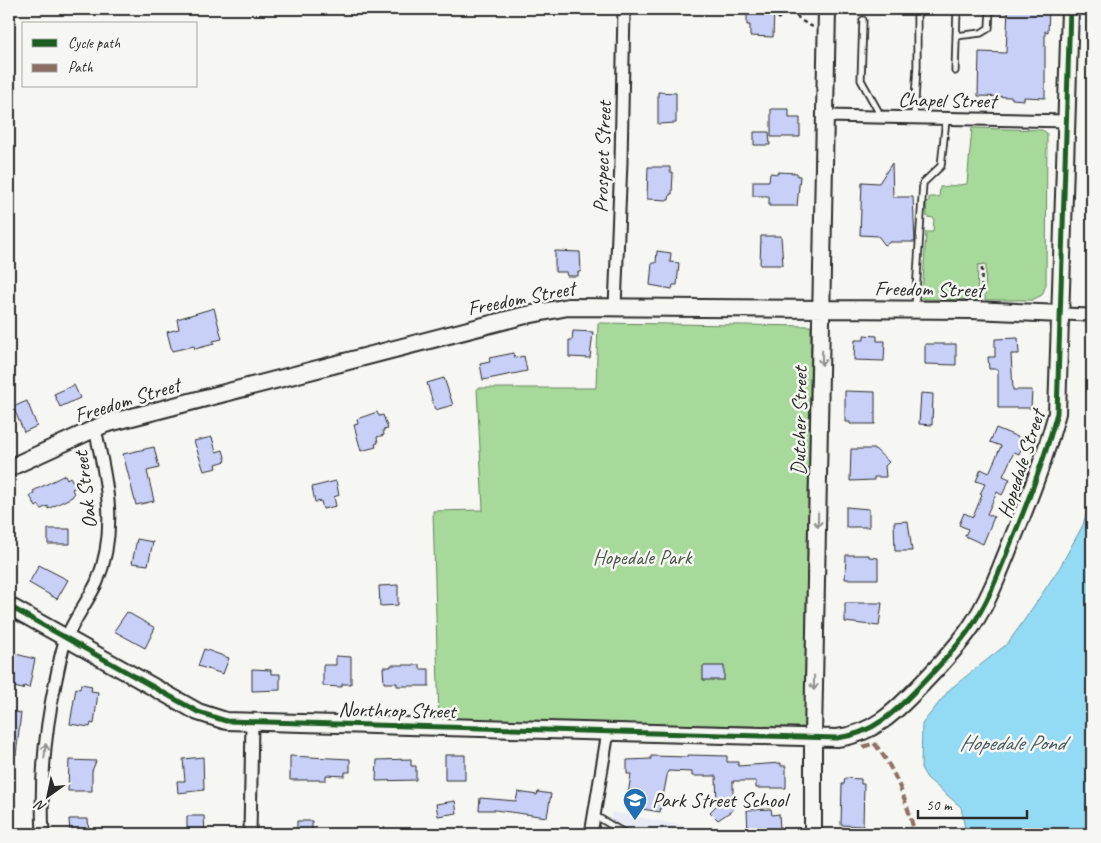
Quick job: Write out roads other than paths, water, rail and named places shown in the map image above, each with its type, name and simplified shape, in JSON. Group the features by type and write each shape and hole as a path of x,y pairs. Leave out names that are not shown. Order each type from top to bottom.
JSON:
{"street":[{"name":"Prospect Street","path":"615,307 621,162 624,9"},
{"name":"Dutcher Street","path":"813,834 813,737 823,309 827,9"},
{"name":"Hopedale Street","path":"813,737 852,736 879,725 901,706 949,653 982,609 1029,500 1050,440 1057,413 1070,9"},
{"name":"Chapel Street","path":"826,116 1067,122"},
{"name":"Freedom Street","path":"9,468 95,429 522,316 568,307 915,310 1092,315"},
{"name":"Oak Street","path":"43,834 42,794 49,713 66,638 96,583 109,536 109,494 95,429"},
{"name":"Northrop Street","path":"9,606 198,712 226,721 813,737"},
{"path":"250,834 252,723"},
{"path":"590,834 608,732"}],"lane":[{"path":"914,118 917,66 916,9"},
{"path":"955,71 957,9"},
{"path":"956,36 981,33 989,28 990,9"},
{"path":"863,20 862,80 882,118"},
{"path":"915,310 923,183 941,166 946,119"},
{"path":"594,815 626,834"}],"water":[{"name":"Hopedale Pond","path":"1092,491 1092,834 966,834 961,807 927,778 921,768 922,724 950,689 1007,644 1060,567 1083,525"}],"place":[{"name":"Park Street School","path":"635,821"}],"park label":[{"name":"Hopedale Park","path":"642,557"}]}
